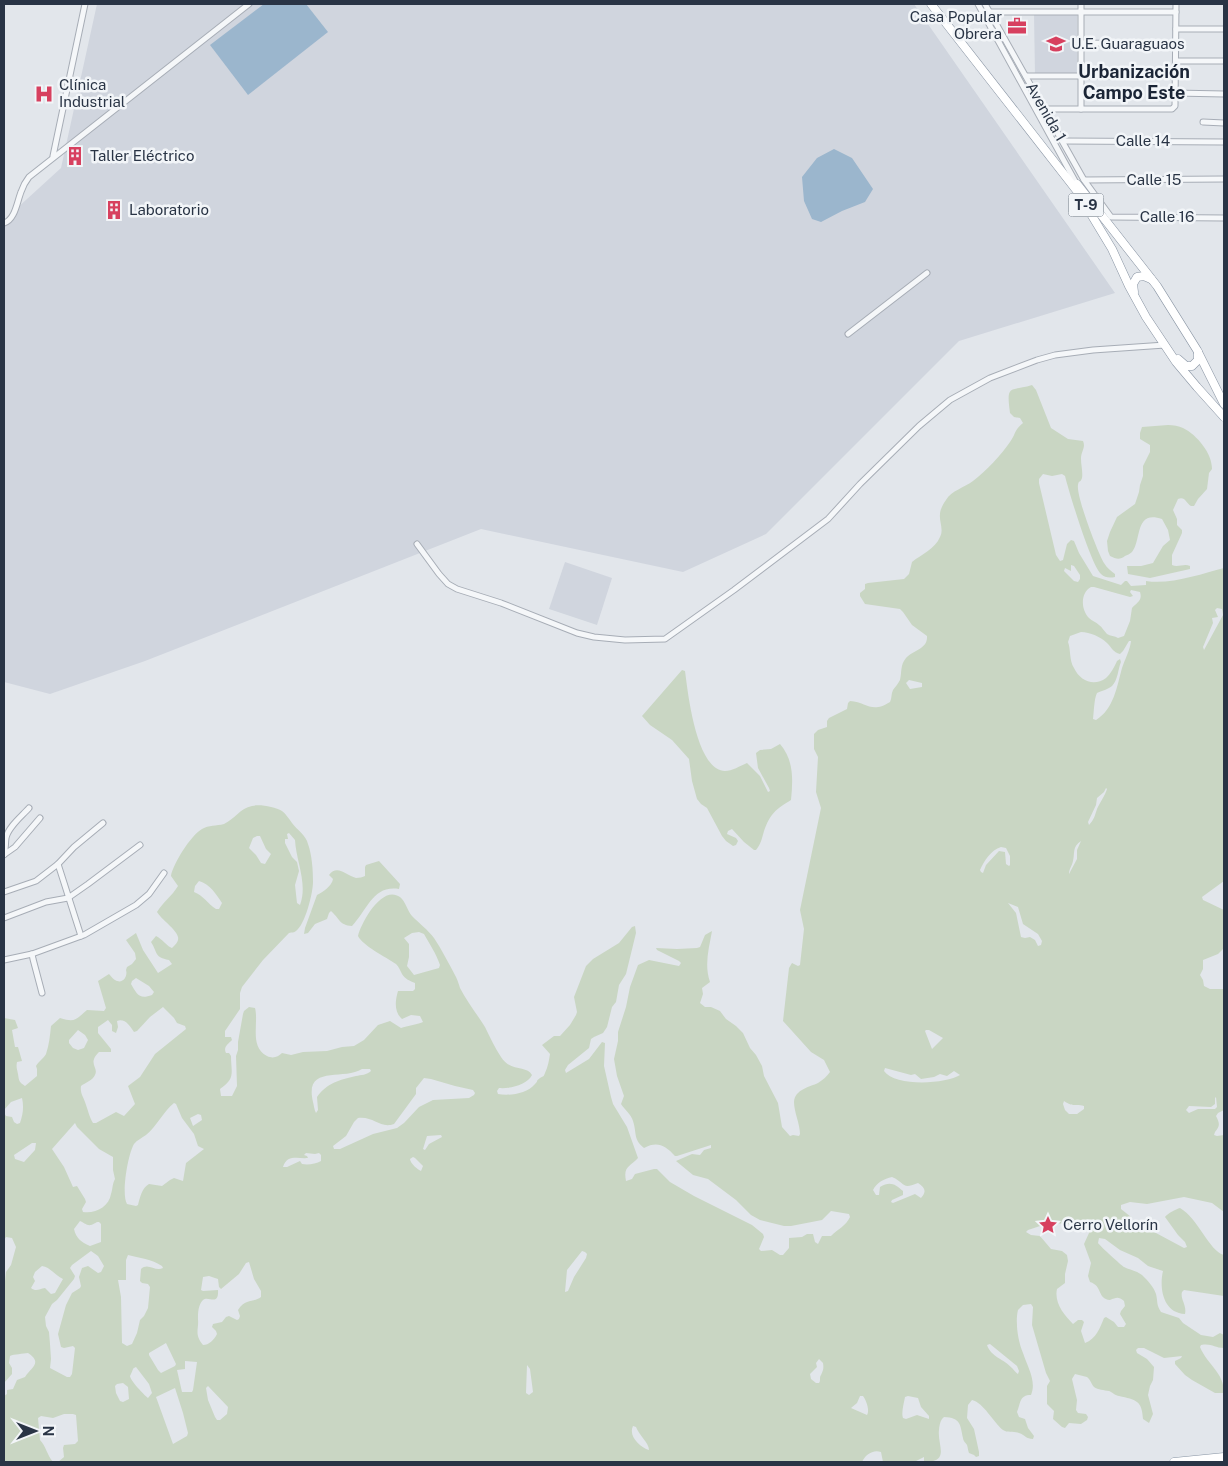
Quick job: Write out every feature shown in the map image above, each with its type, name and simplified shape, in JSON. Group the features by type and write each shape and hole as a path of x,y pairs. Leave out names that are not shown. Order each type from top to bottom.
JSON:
{"highway":[{"name":"T-9","path":"931,4 1077,191 1112,249 1136,298 1176,362 1224,417"},
{"name":"T-9","path":"937,4 1153,280 1198,350 1224,404"},
{"path":"1136,298 1133,284 1137,277 1144,276 1153,280"},
{"name":"T-9","path":"1163,342 1181,363 1186,366 1192,366 1197,363 1198,350"},
{"path":"1174,1462 1224,1457"}],"street":[{"path":"53,157 85,4"},
{"path":"4,223 8,222 12,217 29,177 249,4"},
{"path":"978,4 1075,181"},
{"name":"Avenida 1","path":"985,4 1084,180 1111,217"},
{"path":"1081,4 1081,109"},
{"path":"1044,109 1172,109 1175,106 1176,4"},
{"path":"990,12 1176,12"},
{"path":"1176,29 1224,29"},
{"path":"1081,43 1176,44"},
{"path":"1176,61 1224,61"},
{"path":"1026,76 1175,76"},
{"path":"1175,93 1224,94"},
{"path":"1203,122 1224,123"},
{"name":"Calle 14","path":"1063,141 1224,142"},
{"name":"Calle 15","path":"1084,180 1224,179"},
{"name":"Calle 16","path":"1111,217 1224,218"},
{"path":"848,334 927,273"},
{"path":"417,544 439,574 448,584 457,589 501,603 577,633 594,637 625,640 665,638 734,590 828,519 860,484 923,422 950,400 990,378 1055,355 1163,342"},
{"path":"4,855 6,837 29,808"},
{"path":"4,855 15,847 40,818"},
{"path":"4,892 36,880 58,864 74,847 103,823"},
{"path":"4,918 46,902 68,898 140,845"},
{"path":"58,864 81,936"},
{"path":"4,960 32,954 81,936 136,905 149,894 164,873"},
{"path":"32,954 42,993"}],"shaded area":[{"path":"97,4 914,4 1115,293 959,341 766,534 683,572 481,529 145,661 50,694 4,682 4,220 61,168"},
{"name":"U.E. Guaraguaos","path":"1034,14 1077,14 1077,73 1035,74"},
{"path":"565,562 612,578 597,625 549,609"}],"green space":[{"path":"1032,385 1036,390 1051,428 1068,439 1083,441 1084,446 1081,459 1082,478 1078,485 1080,500 1101,557 1106,566 1115,574 1115,577 1109,578 1104,576 1097,568 1081,528 1065,476 1062,474 1052,476 1043,474 1039,479 1039,483 1056,555 1060,561 1063,560 1067,544 1071,540 1074,541 1093,576 1121,585 1127,581 1131,586 1146,585 1146,581 1165,582 1224,568 1224,881 1202,897 1203,900 1224,910 1224,948 1218,954 1203,960 1203,969 1200,975 1204,986 1210,989 1224,989 1224,1110 1216,1116 1219,1125 1214,1135 1224,1135 1224,1212 1212,1203 1184,1197 1147,1204 1130,1202 1121,1205 1121,1209 1131,1217 1133,1226 1156,1233 1184,1248 1187,1247 1185,1242 1165,1217 1180,1208 1186,1213 1213,1247 1224,1255 1224,1296 1184,1290 1182,1297 1185,1314 1178,1313 1167,1304 1164,1298 1162,1292 1163,1271 1148,1266 1105,1239 1099,1238 1098,1243 1124,1267 1140,1274 1148,1281 1155,1291 1161,1312 1179,1318 1183,1323 1201,1335 1213,1337 1220,1333 1224,1335 1224,1348 1208,1345 1201,1345 1200,1347 1203,1354 1219,1374 1224,1393 1215,1393 1185,1375 1175,1364 1175,1361 1182,1356 1164,1358 1144,1348 1138,1348 1136,1350 1137,1353 1147,1359 1154,1367 1153,1380 1148,1395 1153,1414 1149,1423 1143,1419 1141,1408 1137,1402 1096,1388 1087,1377 1075,1374 1072,1379 1077,1400 1076,1410 1078,1413 1086,1414 1088,1417 1081,1424 1069,1423 1065,1428 1062,1427 1053,1419 1054,1411 1047,1404 1047,1386 1050,1381 1032,1325 1033,1307 1031,1304 1023,1305 1018,1310 1017,1320 1020,1343 1031,1374 1033,1390 1031,1395 1022,1398 1017,1412 1019,1417 1025,1419 1028,1428 1034,1436 1033,1439 1019,1433 1003,1430 981,1405 972,1400 968,1405 967,1418 974,1429 979,1452 979,1456 976,1457 969,1453 957,1420 944,1417 939,1429 940,1456 932,1461 924,1462 924,1457 914,1462 883,1462 881,1452 875,1451 865,1457 862,1462 58,1462 64,1457 64,1445 75,1444 78,1441 76,1415 64,1414 53,1418 41,1416 38,1418 40,1440 53,1462 4,1462 4,1396 7,1394 7,1390 13,1389 17,1380 25,1377 33,1368 35,1360 28,1353 10,1356 9,1363 12,1368 12,1374 4,1383 4,1283 6,1272 11,1265 16,1247 12,1238 6,1237 4,1240 4,1113 6,1116 12,1117 17,1124 20,1123 23,1107 22,1098 11,1102 4,1110 4,1018 15,1020 18,1028 12,1030 15,1047 18,1047 22,1061 17,1062 19,1078 20,1082 25,1086 37,1076 36,1066 46,1054 51,1026 60,1018 73,1020 78,1018 87,1010 104,1011 106,1008 98,981 109,974 115,980 123,981 126,977 127,967 136,959 135,953 126,940 136,933 143,950 158,973 172,964 169,960 157,954 151,942 156,936 172,948 178,940 175,931 157,912 178,886 171,876 175,864 188,843 202,829 224,824 241,811 255,805 282,811 303,835 307,841 311,858 313,887 308,908 299,928 295,932 289,933 263,960 242,987 240,1009 225,1031 225,1037 231,1037 232,1040 225,1049 226,1053 229,1053 231,1056 232,1075 228,1082 220,1089 221,1096 232,1096 237,1086 236,1056 238,1042 243,1014 249,1007 255,1008 256,1041 258,1047 261,1052 271,1057 282,1053 291,1055 354,1046 364,1040 378,1025 390,1021 401,1028 423,1022 420,1016 411,1015 402,1019 396,1010 398,991 413,991 415,983 409,981 402,974 396,964 370,947 358,936 363,923 373,907 386,896 393,894 400,897 412,916 434,938 456,977 460,988 505,1062 513,1067 526,1070 532,1075 517,1086 499,1088 498,1094 502,1095 518,1094 527,1090 544,1076 550,1054 542,1045 554,1036 560,1036 576,1015 574,997 586,966 593,959 619,943 635,926 636,933 626,974 619,985 616,1002 612,1007 607,1027 603,1033 591,1039 589,1048 568,1065 565,1070 566,1073 589,1059 602,1042 605,1043 604,1066 613,1104 627,1127 638,1158 626,1170 626,1181 632,1179 635,1174 657,1169 670,1182 752,1225 764,1237 759,1249 761,1251 772,1250 780,1255 783,1255 789,1248 789,1238 813,1234 815,1242 818,1244 822,1236 831,1236 846,1223 850,1217 849,1214 831,1211 822,1220 791,1226 760,1220 751,1215 736,1200 708,1179 693,1175 676,1161 692,1154 700,1155 704,1150 711,1148 711,1145 677,1156 661,1145 644,1148 637,1139 632,1119 621,1104 624,1096 617,1076 614,1059 618,1032 638,965 649,960 679,966 681,963 679,961 656,948 697,948 700,947 705,935 712,931 707,963 710,982 702,988 703,994 700,1003 705,1007 711,1007 720,1011 726,1019 743,1033 762,1066 764,1076 778,1103 782,1127 790,1136 799,1136 800,1130 794,1106 795,1098 800,1091 820,1082 830,1072 824,1060 811,1052 783,1021 789,968 792,963 800,965 804,929 800,910 821,808 816,792 818,757 814,749 814,734 818,730 827,727 829,718 847,709 850,701 873,707 890,702 893,690 900,680 904,661 909,655 923,647 927,636 912,625 900,609 865,604 860,593 865,589 865,584 868,583 904,579 909,574 912,562 935,545 941,534 941,511 948,497 973,481 988,468 1023,423 1020,418 1014,417 1010,413 1009,393 1011,390","holes":["1071,565 1074,566 1080,575 1078,582 1074,581 1064,571 1065,568 1071,571","1091,587 1130,597 1133,596 1130,592 1131,590 1140,592 1141,595 1140,600 1132,608 1130,621 1124,636 1118,638 1107,634 1089,618 1083,606 1083,597","1217,608 1222,609 1223,615 1204,650 1203,647 1213,623 1212,618 1218,617 1215,610","1081,632 1099,637 1120,654 1129,641 1131,641 1114,697 1107,710 1096,720 1093,719 1097,693 1114,684 1121,662 1120,659 1109,675 1097,682 1088,681 1080,676 1071,662 1068,642 1070,636","909,680 922,683 922,687 910,689 906,683","1106,788 1105,794 1089,825 1088,822 1096,805 1097,798","289,833 295,840 302,881 303,889 300,905 297,903 295,885 299,871 297,862 292,857 285,843","257,836 260,836 266,849 271,854 265,864 261,863 249,848 253,838","1081,841 1077,850 1077,859 1069,874 1074,850","997,848 1006,848 1010,856 1010,865 1006,864 1005,852 999,851 986,865 983,873 980,870","199,881 210,887 217,896 222,903 219,909 213,907 194,892 195,886","1008,903 1018,907 1023,924 1038,934 1042,941 1041,945 1038,946 1035,940 1030,937 1021,937 1016,913","419,932 424,934 437,957 440,965 439,968 414,975 407,966 409,944 404,938 412,933","136,978 149,986 154,992 152,995 144,997 137,993 131,984","163,1007 177,1023 185,1026 186,1029 155,1054 140,1077 128,1086 135,1104 124,1116 116,1112 93,1123 81,1091 81,1086 94,1077 96,1072 94,1060 99,1052 111,1052 111,1049 98,1033 98,1027 108,1020 112,1025 112,1031 116,1033 117,1021 120,1020 127,1023 134,1032 137,1031","78,1030 88,1040 84,1048 78,1050 69,1043 69,1040","929,1030 943,1038 932,1049 925,1031","885,1068 911,1075 915,1074 921,1079 940,1074 947,1076 954,1071 960,1075 933,1082 899,1080 884,1071","362,1069 370,1069 371,1071 339,1081 325,1088 317,1097 318,1110 316,1113 312,1090 314,1082 327,1076 345,1074","424,1078 473,1090 475,1093 469,1098 433,1100 419,1107 397,1128 373,1134 340,1149 334,1149 333,1146 346,1136 358,1118 368,1119 385,1125 394,1124 416,1094 416,1088","1216,1097 1217,1107 1215,1109 1198,1109 1189,1113 1186,1110 1189,1106 1211,1107 1215,1104","1064,1101 1070,1104 1081,1105 1084,1106 1084,1109 1077,1114 1069,1114 1063,1104","174,1103 194,1134 198,1146 204,1149 186,1163 183,1181 174,1178 162,1186 149,1184 143,1190 138,1205 127,1204 125,1199 125,1183 132,1149 134,1144 150,1131","198,1114 201,1115 202,1120 193,1126 190,1118","75,1123 99,1149 113,1157 115,1179 110,1199 97,1211 83,1212 85,1199 77,1186 73,1187 64,1167 52,1149","441,1135 442,1137 429,1144 425,1150 423,1149 427,1136","32,1143 36,1143 35,1150 24,1162 15,1159 14,1155","306,1153 319,1153 321,1155 321,1161 317,1163 302,1164 300,1161 283,1167 287,1160 308,1158 304,1155","413,1157 423,1166 421,1171 414,1166 410,1159","892,1177 906,1186 918,1183 925,1191 921,1198 915,1194 893,1203 891,1202 892,1200 903,1195 903,1191 895,1185 887,1184 880,1187 879,1195 876,1195 873,1190 879,1183","80,1221 90,1225 98,1222 101,1224 101,1242 90,1246 79,1239 74,1229","1049,1223 1075,1225 1088,1230 1089,1233 1084,1244 1091,1263 1088,1276 1090,1282 1097,1286 1101,1295 1106,1299 1119,1298 1124,1301 1125,1306 1120,1314 1126,1324 1124,1327 1118,1327 1106,1317 1095,1336 1085,1343 1081,1331 1084,1322 1078,1320 1073,1324 1058,1304 1056,1294 1057,1289 1065,1283 1067,1255 1062,1251 1051,1249 1040,1236 1031,1235 1026,1232","91,1251 98,1256 104,1266 101,1272 98,1273 88,1266 82,1268 79,1277 81,1286 72,1293 66,1305 58,1334 61,1347 73,1346 75,1348 70,1377 50,1368 49,1332 45,1317 52,1304 74,1279 75,1276 70,1268 72,1265","582,1251 585,1252 587,1254 586,1258 568,1291 565,1292 567,1270","128,1255 154,1262 163,1268 157,1269 146,1266 141,1269 140,1281 148,1284 150,1287 148,1308 140,1320 132,1344 127,1346 122,1343 121,1297 118,1280 126,1280 126,1260","249,1262 254,1279 261,1291 261,1297 241,1306 238,1310 239,1319 237,1320 229,1316 222,1322 213,1324 212,1327 217,1334 211,1342 203,1345 198,1335 199,1307 203,1300 213,1300 218,1295 218,1290 201,1290 203,1277 209,1276 218,1279 221,1289 239,1274 246,1263","42,1266 63,1279 55,1293 51,1294 45,1288 36,1290 31,1288 35,1281 33,1277 35,1272","166,1343 176,1364 161,1373 149,1353","990,1344 1017,1366 1018,1374 998,1358 987,1345","819,1359 823,1363 823,1368 820,1382 816,1383 811,1379 810,1374 817,1367 816,1363","185,1361 197,1362 192,1392 182,1392 177,1370 185,1369","527,1365 530,1369 533,1392 529,1395 526,1393","136,1367 149,1384 152,1393 148,1398 132,1381 130,1376","123,1383 128,1387 129,1399 123,1402 120,1401 115,1386","208,1386 228,1407 227,1414 220,1420 217,1420 215,1417 208,1400 206,1388","175,1388 188,1433 187,1436 173,1444 156,1397","860,1396 863,1396 868,1410 867,1415 851,1408 857,1403","905,1397 918,1398 921,1407 929,1416 929,1419 917,1415 906,1419 903,1418","633,1426 636,1427 649,1450 636,1441 632,1434"]},
{"path":"1168,425 1181,427 1188,431 1203,445 1207,451 1212,469 1209,473 1207,489 1194,506 1180,498 1173,510 1177,519 1177,525 1182,530 1182,533 1172,555 1172,565 1188,565 1190,569 1150,578 1128,574 1127,566 1141,566 1153,563 1163,546 1170,540 1168,530 1162,519 1153,517 1143,522 1135,547 1131,553 1118,559 1110,556 1107,541 1117,517 1135,504 1139,492 1143,476 1143,466 1150,452 1150,445 1140,439 1142,427"},
{"path":"682,670 685,671 691,712 700,745 707,758 715,767 728,771 747,763 760,776 768,792 770,791 769,788 758,768 756,753 760,750 771,749 780,744 788,757 792,770 791,800 777,809 771,816 756,850 744,842 732,829 727,834 736,838 738,841 736,845 733,846 726,841 707,808 697,799 689,759 672,740 650,725 642,716"},
{"path":"379,861 400,884 399,889 390,889 377,894 352,926 342,923 331,911 327,919 315,924 308,933 304,934 317,895 331,884 333,879 329,875 332,872 338,870 356,878 361,877 365,876 366,865"}],"water":[{"path":"264,4 306,4 328,32 248,95 210,45"},
{"path":"834,149 852,158 873,189 865,202 821,222 812,219 804,201 802,177 817,158"}],"place":[{"name":"Casa Popular Obrera","path":"1017,26"},
{"name":"U.E. Guaraguaos","path":"1056,44"},
{"name":"Clínica Industrial","path":"44,94"},
{"name":"Taller Eléctrico","path":"75,156"},
{"name":"Laboratorio","path":"114,210"},
{"name":"Cerro Vellorín","path":"1048,1225"}],"district":[{"name":"Urbanización Campo Este","path":"1134,82"}]}
